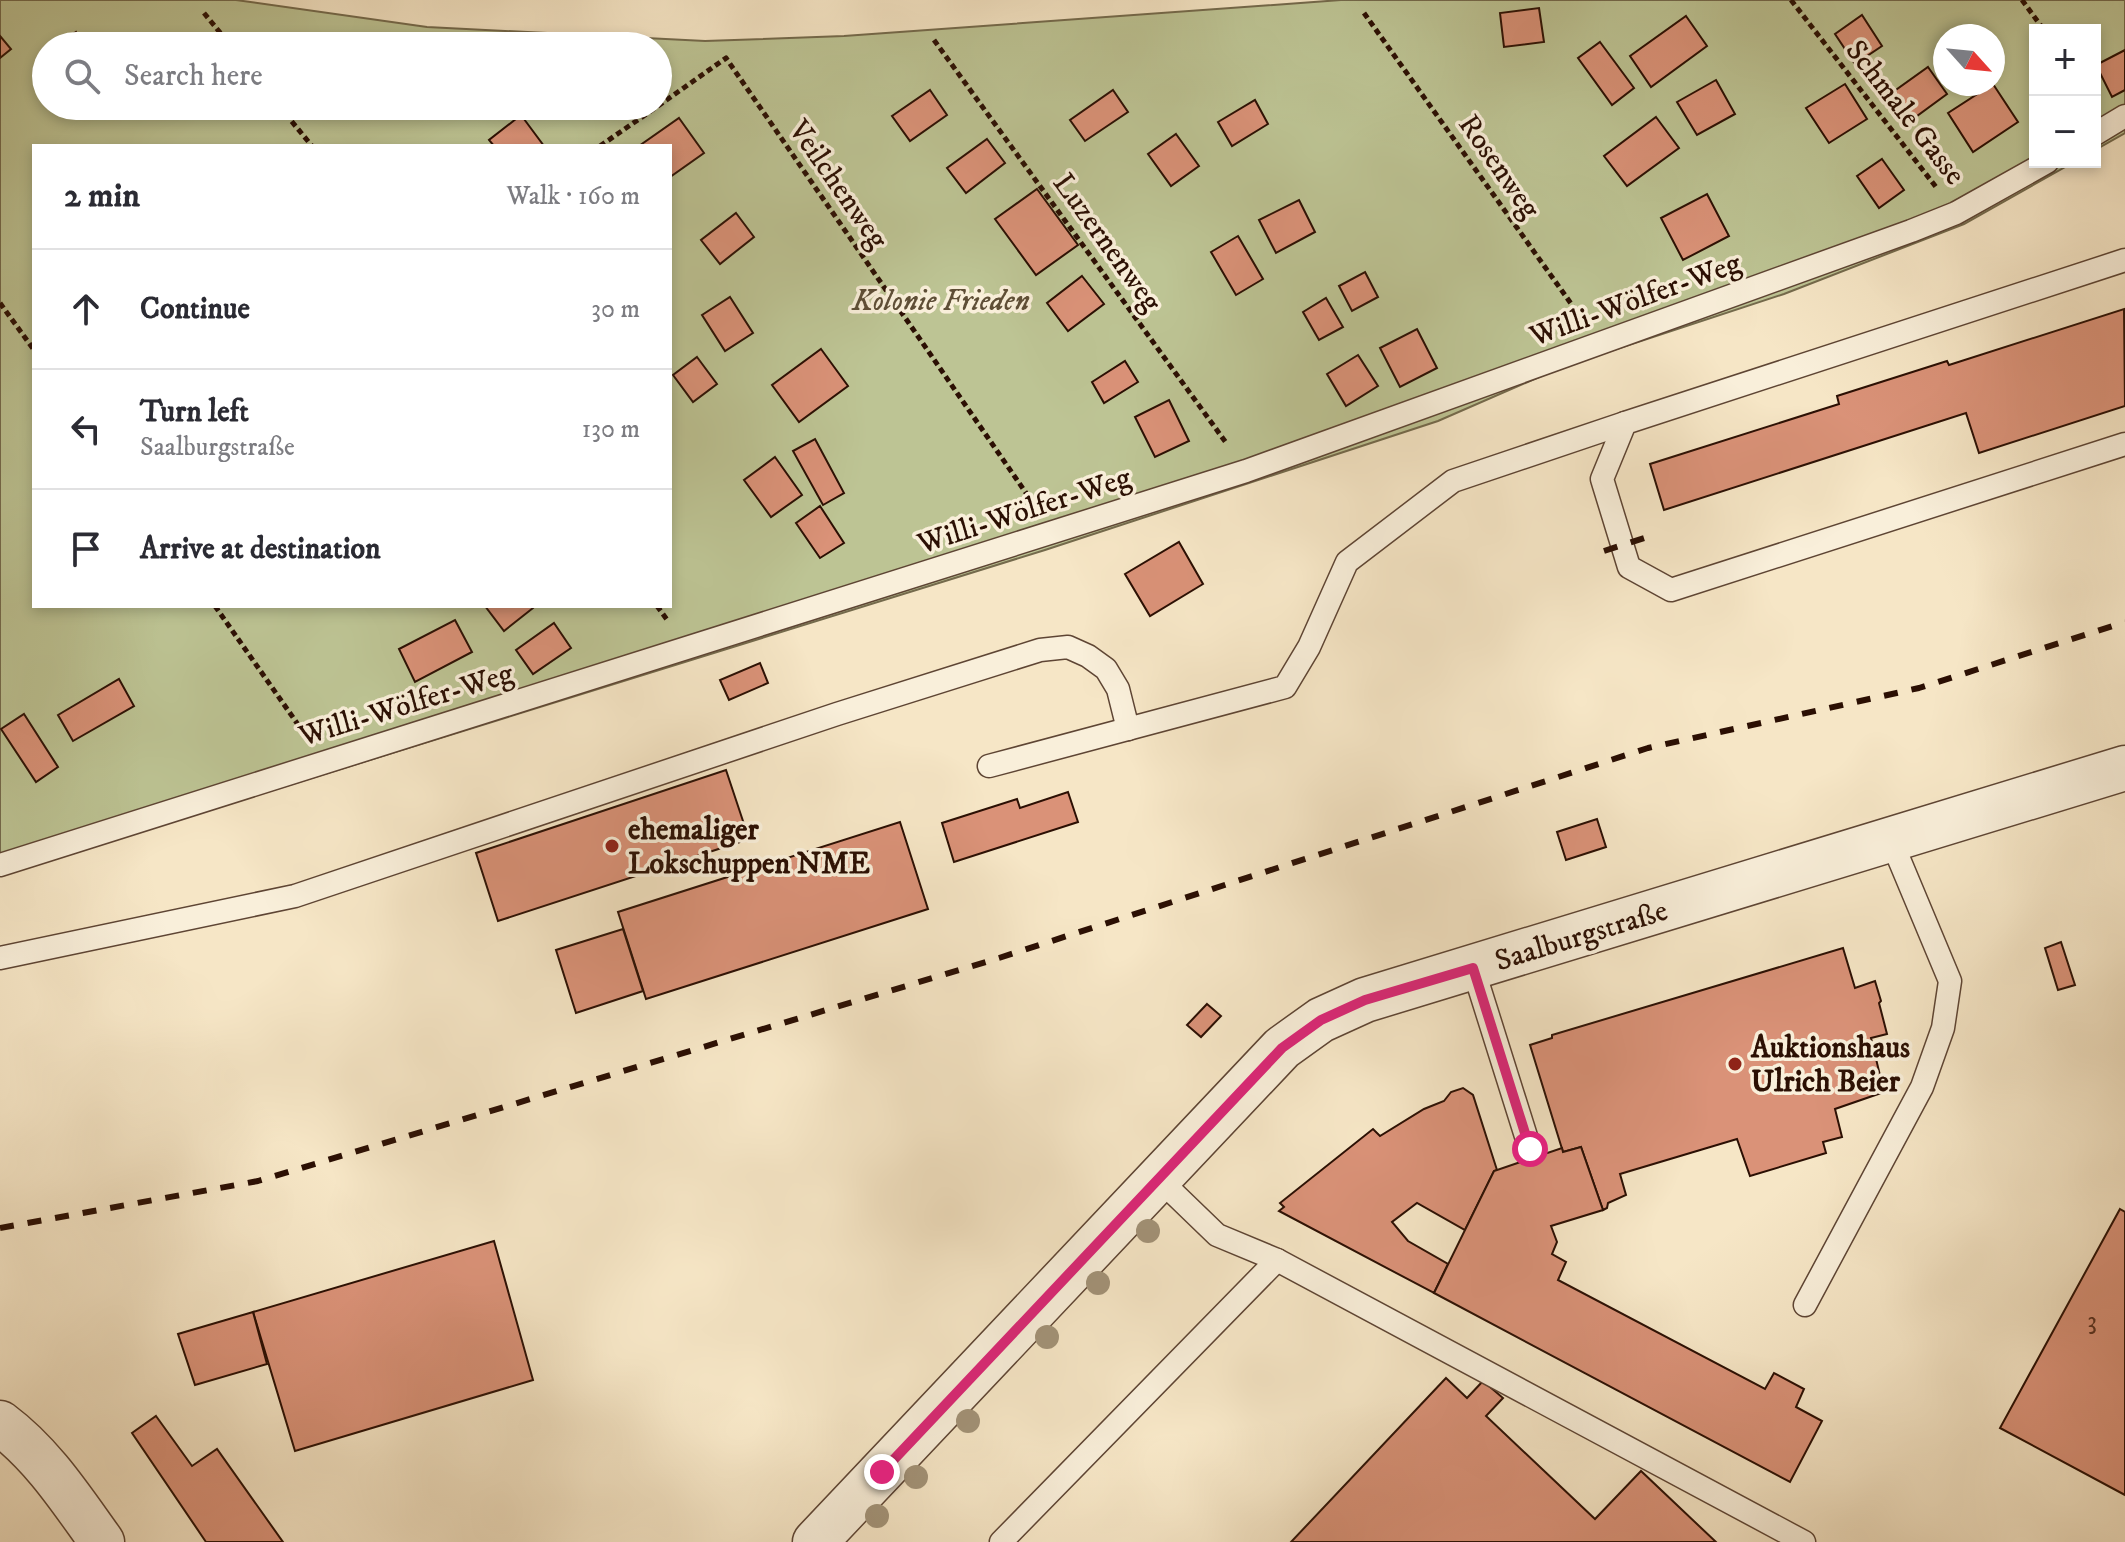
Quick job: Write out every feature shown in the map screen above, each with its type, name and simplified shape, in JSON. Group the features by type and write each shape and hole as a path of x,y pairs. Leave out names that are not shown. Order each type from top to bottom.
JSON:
{"street":[{"name":"Saalburgstraße","path":"815,1542 1282,1048 1321,1020 1365,1000 2125,768"},
{"path":"0,1423 19,1437 52,1473 102,1542"}],"lane":[{"path":"2101,130 2125,116"},
{"name":"Willi-Wölfer-Weg","path":"0,865 1246,471 1956,213 2036,168"},
{"path":"989,766 1285,687 1309,647 1347,562 1453,481 2125,260"},
{"path":"1625,423 1602,479 1629,567 1671,590 2125,444"},
{"path":"0,958 295,896 837,714 1040,650 1068,647 1106,669 1118,689 1128,729"},
{"path":"1805,1305 1922,1087 1943,1028 1950,981 1891,840"},
{"path":"1473,968 1530,1149"},
{"path":"1159,1179 1217,1235 1277,1260 1804,1542"},
{"path":"1001,1542 1277,1260"}],"path":[{"name":"Schmale Gasse","path":"1791,0 1956,213"},
{"path":"2022,0 2040,24"},
{"path":"204,13 220,32"},
{"name":"Rosenweg","path":"1364,13 1600,344"},
{"name":"Luzernenweg","path":"934,40 1246,471"},
{"name":"Veilchenweg","path":"672,96 726,58 1052,532"},
{"path":"291,120 310,144"},
{"path":"603,144 638,120"},
{"path":"0,303 32,347"},
{"path":"216,608 323,761"}],"green space":[{"name":"Kolonie Frieden","path":"0,0 236,0 427,27 526,32 32,32 32,120 672,120 672,39 844,36 1341,0 2125,0 2125,133 2101,147 2101,24 2029,24 2029,168 2063,168 1964,224 1784,294 1562,367 1438,421 1045,550 0,875"}],"building":[{"path":"1539,8 1544,42 1504,47 1500,13"},
{"path":"1862,15 1882,46 1855,64 1835,34"},
{"path":"1686,16 1707,46 1651,87 1630,56"},
{"path":"0,36 11,49 0,58"},
{"path":"1600,42 1634,88 1612,105 1578,58"},
{"path":"2125,50 2125,90 2112,97 2101,75 2101,62"},
{"path":"1928,67 1933,74 1933,96 1944,96 1906,124 1886,97"},
{"path":"1716,80 1735,114 1697,135 1677,102"},
{"path":"1845,84 1867,119 1829,143 1806,108"},
{"path":"930,90 947,115 910,141 892,116"},
{"path":"1113,90 1128,112 1085,141 1070,120"},
{"path":"1974,96 2001,96 2018,122 1973,152 1948,113"},
{"path":"1255,100 1268,124 1232,146 1218,122"},
{"path":"1656,117 1679,148 1627,186 1604,156"},
{"path":"679,118 704,153 672,176 672,144 642,144"},
{"path":"515,120 525,120 543,144 492,144 489,140"},
{"path":"1176,134 1199,166 1171,186 1148,154"},
{"path":"987,139 1005,163 966,193 947,168"},
{"path":"1882,159 1904,190 1879,208 1857,176"},
{"path":"1037,189 1078,245 1036,275 995,219"},
{"path":"1707,194 1729,236 1683,260 1661,218"},
{"path":"1299,200 1315,232 1276,253 1259,220"},
{"path":"736,213 754,237 720,264 701,240"},
{"path":"1238,236 1263,279 1236,295 1211,252"},
{"path":"1365,272 1378,297 1352,311 1339,286"},
{"path":"1082,276 1104,304 1068,331 1047,303"},
{"path":"730,297 753,333 725,351 702,315"},
{"path":"1326,298 1343,327 1319,340 1303,312"},
{"path":"2124,309 2125,406 1979,453 1966,413 1664,510 1650,464 1839,404 1837,396 1947,361 1949,365"},
{"path":"1417,329 1437,368 1400,387 1380,348"},
{"path":"821,349 848,386 799,422 772,385"},
{"path":"1358,355 1378,386 1346,406 1327,374"},
{"path":"697,357 717,384 693,402 673,375"},
{"path":"1125,361 1138,382 1104,403 1092,382"},
{"path":"1169,400 1189,441 1155,457 1135,417"},
{"path":"815,439 844,493 823,505 793,451"},
{"path":"775,457 802,495 771,517 744,480"},
{"path":"820,506 844,543 820,558 796,523"},
{"path":"1179,542 1203,584 1150,616 1125,574"},
{"path":"487,608 533,608 504,631"},
{"path":"455,620 472,652 415,682 399,649"},
{"path":"554,623 571,648 533,674 516,650"},
{"path":"760,663 768,683 729,700 720,680"},
{"path":"119,679 134,706 73,741 58,715"},
{"path":"24,714 58,767 36,782 1,729"},
{"name":"ehemaliger Lokschuppen NME","path":"726,770 749,839 498,921 476,853"},
{"path":"1068,792 1078,822 954,862 942,823 1017,799 1020,808"},
{"path":"1597,819 1606,847 1566,860 1557,832"},
{"path":"900,822 928,909 646,999 618,912"},
{"path":"623,929 643,991 576,1013 556,950"},
{"path":"2061,942 2075,985 2058,990 2045,948"},
{"path":"1843,948 1855,988 1875,981 1881,1001 1887,1034 1871,1038 1884,1092 1835,1109 1842,1137 1823,1142 1826,1153 1750,1176 1737,1139 1620,1174 1626,1195 1608,1203 1603,1210 1581,1147 1563,1152 1530,1045 1552,1038 1552,1035"},
{"path":"1207,1004 1221,1016 1201,1037 1187,1025"},
{"path":"1463,1088 1473,1095 1497,1170 1465,1230 1417,1203 1392,1222 1408,1241 1448,1264 1434,1293 1279,1211 1284,1207 1280,1203 1373,1129 1380,1136 1424,1109 1444,1101 1451,1092"},
{"path":"1581,1147 1603,1210 1551,1226 1557,1242 1552,1254 1566,1262 1558,1280 1765,1389 1774,1373 1804,1389 1796,1407 1822,1421 1790,1482 1434,1293 1494,1171 1562,1148 1563,1152"},
{"path":"2120,1209 2125,1212 2125,1495 2000,1428"},
{"path":"494,1241 533,1380 295,1451 253,1312"},
{"path":"253,1312 267,1364 195,1385 178,1334"},
{"path":"1446,1378 1467,1398 1483,1381 1503,1398 1486,1416 1595,1519 1641,1471 1716,1542 1291,1542"},
{"path":"156,1416 192,1466 217,1449 283,1542 206,1542 132,1433"}],"railway":[{"path":"1604,551 1657,534"},
{"path":"0,1228 258,1181 999,958 1648,748 1919,688 2125,622"}],"place":[{"name":"ehemaliger Lokschuppen NME","path":"612,846"},
{"name":"Auktionshaus Ulrich Beier","path":"1735,1064"}],"route":[{"path":"882,1472 1282,1048 1321,1020 1365,1000 1473,968 1530,1149"}]}
